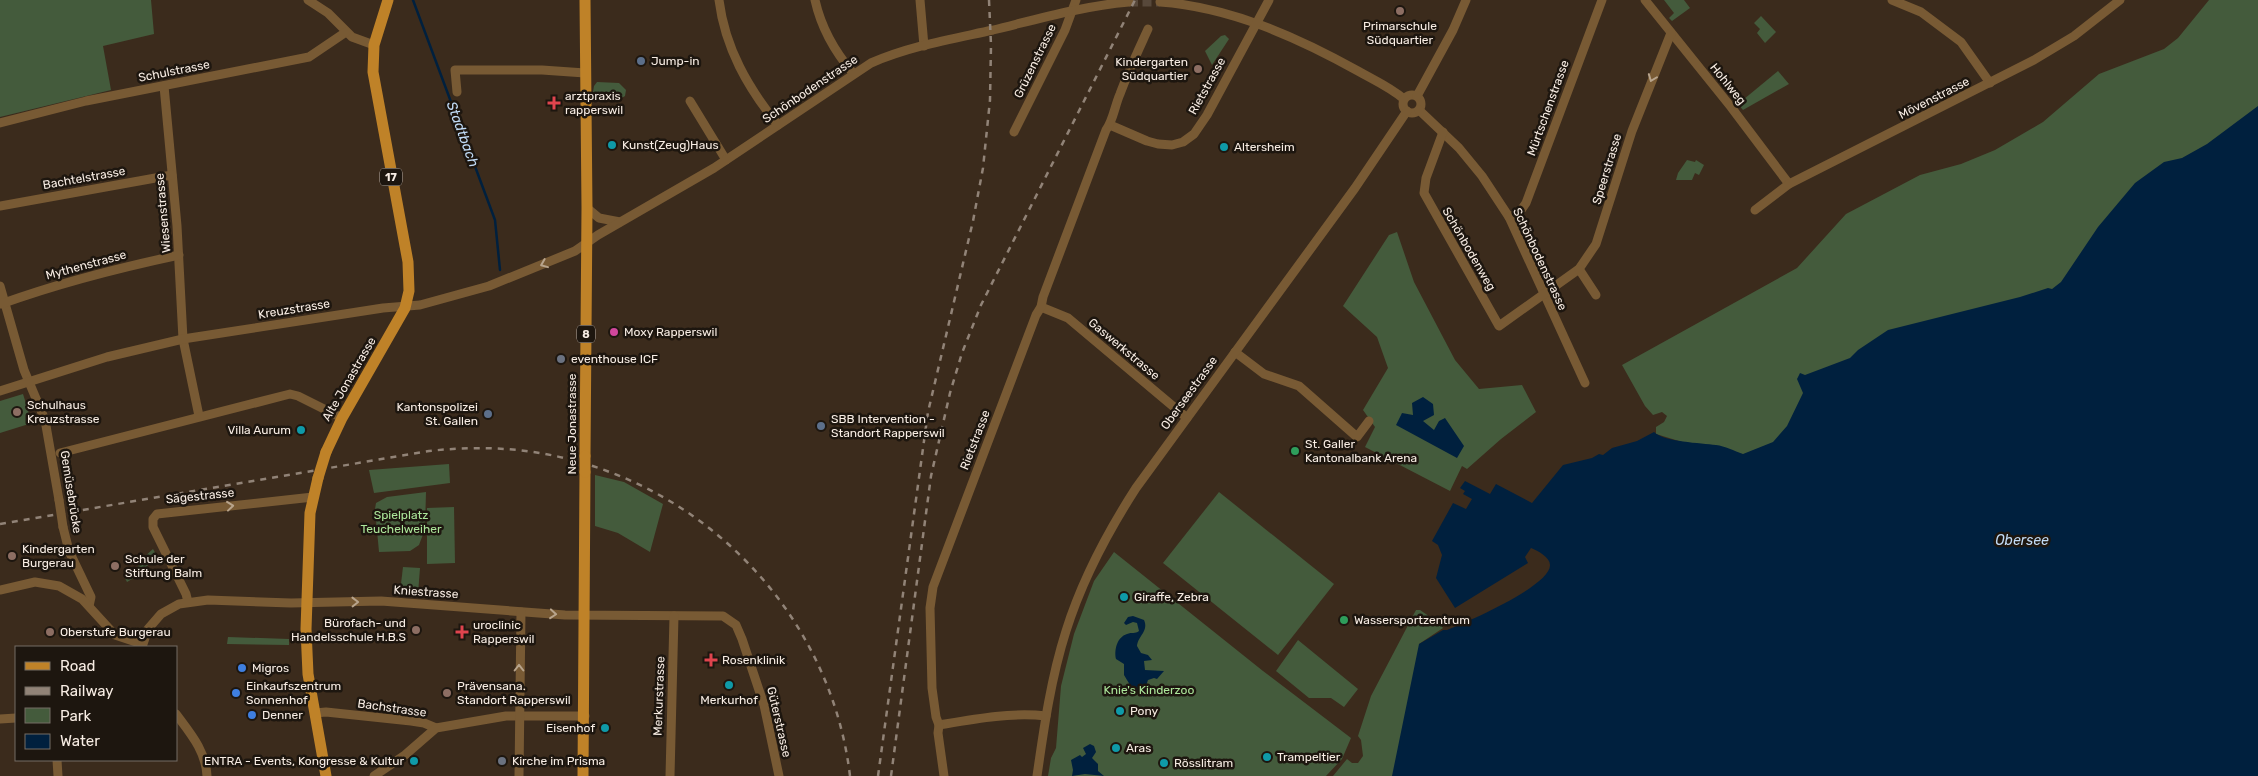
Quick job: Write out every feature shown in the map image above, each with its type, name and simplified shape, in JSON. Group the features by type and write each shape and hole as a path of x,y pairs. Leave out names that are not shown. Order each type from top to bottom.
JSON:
{"main road":[{"name":"Alte Jonastrasse","path":"326,776 308,674 307,546 313,497 326,452 342,418 405,308 409,290 408,262 373,72 374,45 388,0"},
{"name":"Neue Jonastrasse","path":"584,776 587,242 585,0"}],"street":[{"path":"308,0 328,13 346,32 359,41 374,45"},
{"path":"719,0 724,29 740,70 778,125"},
{"path":"815,0 822,22 833,45 853,73"},
{"path":"920,0 924,46"},
{"name":"Grüzenstrasse","path":"1014,132 1065,30 1076,0"},
{"name":"Rietstrasse","path":"1110,125 1152,143 1172,145 1183,142 1194,134 1207,115 1269,0"},
{"path":"1417,96 1466,0"},
{"name":"Mürtschenstrasse","path":"1509,217 1519,213 1526,203 1602,0"},
{"name":"Hohlweg","path":"1645,0 1732,108 1789,184"},
{"path":"1892,0 1921,12 1960,42 1990,84"},
{"name":"Mövenstrasse","path":"1754,210 1789,184 1990,84 2074,36 2120,0"},
{"name":"Schönbodenstrasse","path":"587,242 726,160 853,73 889,55 1072,11 1129,2"},
{"path":"1160,2 1202,7 1256,23 1337,60 1393,90 1404,99"},
{"name":"Rietstrasse","path":"944,776 938,733 939,725 932,688 930,608 933,587 1036,315 1042,307 1043,297 1071,218 1106,130 1110,125 1120,93 1148,29"},
{"name":"Schulstrasse","path":"0,123 86,101 309,57 346,32"},
{"name":"Speerstrasse","path":"1544,295 1579,269 1596,244 1632,131 1671,33"},
{"path":"457,92 455,70 542,70 585,73"},
{"name":"Wiesenstrasse","path":"164,86 179,255 183,339 199,416"},
{"path":"1410,95 1417,96 1421,102 1419,110 1413,113 1407,111 1403,106 1404,99 1410,95"},
{"path":"690,102 726,160"},
{"name":"Schönbodenstrasse","path":"1419,110 1443,132 1482,176 1509,217 1585,383"},
{"name":"Oberseestrasse","path":"1037,776 1046,716 1066,631 1095,559 1114,522 1186,418 1355,188 1407,111"},
{"name":"Schönbodenweg","path":"1443,132 1426,178 1424,193 1499,326 1544,295"},
{"name":"Bachtelstrasse","path":"0,206 172,175"},
{"path":"587,208 599,218 621,222"},
{"name":"Kreuzstrasse","path":"0,391 107,357 183,339 379,309 405,308 428,304 489,286 575,251 587,242"},
{"name":"Mythenstrasse","path":"2,303 35,291 96,274 179,255"},
{"path":"1579,269 1596,295"},
{"name":"Gemüsebrücke","path":"0,286 2,303 24,370 45,420 63,527 70,556 91,597 89,606"},
{"name":"Gaswerkstrasse","path":"1042,307 1068,318 1186,418"},
{"path":"1235,352 1264,374 1298,386 1357,437 1369,421"},
{"path":"60,453 290,394 298,396 342,418"},
{"name":"Sägestrasse","path":"188,602 153,527 153,519 157,514 313,497"},
{"path":"0,590 30,583 51,584 74,593 89,606 115,636 142,646"},
{"name":"Kniestrasse","path":"142,646 148,629 161,614 172,607 188,602 208,600 307,603 381,601 586,616 720,616 730,619"},
{"path":"518,776 521,612"},
{"name":"Merkurstrasse","path":"670,776 674,616"},
{"name":"Güterstrasse","path":"730,619 739,628 761,695 779,776"},
{"name":"Bachstrasse","path":"315,713 326,712 411,721 424,723 436,728"},
{"path":"939,725 980,718 1025,715 1046,716"},
{"path":"374,776 405,755 436,728 506,716 585,716"},
{"path":"178,717 202,752 207,776"},
{"path":"0,718 15,718"},
{"path":"57,761 58,776"}],"green space":[{"path":"0,0 151,0 154,34 103,46 111,90 0,117"},
{"path":"1664,0 1684,0 1690,8 1672,21 1669,18 1674,13"},
{"path":"2209,0 2258,0 2258,217 1813,482 1656,434 1656,427 1664,422 1667,416 1662,412 1653,415 1645,406 1622,365 1797,268 1846,214 1920,175 1961,164 1995,150 2043,122 2099,74 2164,49 2178,38"},
{"path":"1761,16 1776,32 1765,43 1757,33 1760,29 1754,23"},
{"path":"1225,35 1229,39 1212,65 1205,51 1221,36"},
{"path":"1778,71 1789,84 1743,110 1738,104"},
{"path":"597,82 619,83 626,90 625,96 620,99 596,97 593,92"},
{"path":"1687,160 1695,162 1696,160 1704,165 1699,175 1695,173 1692,180 1676,180 1678,173"},
{"path":"1397,232 1414,282 1455,360 1479,389 1522,385 1536,412 1467,469 1462,466 1450,491 1365,447 1375,427 1363,410 1388,368 1377,337 1343,306 1389,235"},
{"name":"Schulhaus Kreuzstrasse","path":"23,394 32,423 0,433 0,401"},
{"path":"449,464 450,483 374,493 369,470"},
{"path":"595,475 624,482 663,504 650,552 618,533 595,526"},
{"name":"Spielplatz Teuchelweiher","path":"426,492 425,529 419,545 410,551 379,552 376,503 387,497"},
{"path":"1219,492 1334,584 1278,655 1163,563"},
{"path":"454,507 455,563 427,564 427,508"},
{"path":"153,549 157,556 137,576 127,582 125,578 134,572 133,569 139,566 138,564"},
{"name":"Knie's Kinderzoo","path":"1114,552 1263,671 1351,738 1342,759 1326,776 1048,776 1051,758 1056,748 1061,686 1074,634 1094,581"},
{"path":"403,567 420,568 418,594 400,592"},
{"path":"1416,610 1420,610 1443,628 1419,644 1469,776 1333,776 1347,759 1352,763 1358,763 1363,756 1361,740 1358,736 1371,696"},
{"path":"228,637 289,639 289,645 227,644"},
{"path":"1298,640 1358,689 1344,707 1331,698 1309,698 1276,671"}],"water":[{"name":"Obersee","path":"2258,106 2258,776 1392,776 1419,644 1443,630 1471,620 1523,593 1547,574 1550,565 1546,557 1531,548 1525,557 1528,563 1455,608 1436,578 1442,555 1438,545 1432,541 1453,503 1466,509 1472,499 1463,494 1465,491 1460,488 1465,481 1490,494 1496,484 1532,503 1563,465 1592,458 1599,454 1603,455 1612,448 1637,441 1654,432 1666,438 1726,447 1743,454 1773,442 1787,426 1803,393 1797,379 1800,373 1805,375 1850,358 1858,350 1888,330 2020,297 2048,288 2052,289 2061,282 2098,227 2135,183 2164,162 2182,158 2207,144"},
{"path":"1423,397 1433,404 1434,415 1423,421 1434,430 1439,421 1445,418 1464,446 1457,458 1396,425 1402,413 1413,415 1412,403"},
{"path":"1133,616 1144,620 1145,624 1137,646 1141,653 1148,655 1152,660 1144,661 1145,670 1164,671 1157,679 1148,680 1146,686 1151,690 1143,697 1130,685 1124,675 1124,664 1116,659 1115,655 1117,644 1121,638 1127,634 1139,631 1137,623 1133,622 1126,625 1124,623 1128,617"},
{"path":"1090,744 1094,746 1096,752 1092,758 1098,764 1098,771 1104,776 1085,774 1072,776 1071,760 1086,754 1083,748"}],"waterway":[{"name":"Stadtbach","path":"413,0 495,220 500,270"}],"tunnel":[{"path":"1129,2 1160,2"}],"railway":[{"path":"878,776 928,412 973,221 983,168 990,100 991,45 989,0"},
{"path":"891,776 931,476 950,393 962,353 981,305 1135,0"},
{"path":"0,524 429,451 464,448 516,450 568,459 622,477 672,503 718,535 758,574 792,618 819,667 839,720 850,776"}],"place":[{"name":"Primarschule Südquartier","path":"1400,11"},
{"name":"Jump-in","path":"641,61"},
{"name":"Kindergarten Südquartier","path":"1198,69"},
{"name":"arztpraxis rapperswil","path":"554,103"},
{"name":"Kunst(Zeug)Haus","path":"612,145"},
{"name":"Altersheim","path":"1224,147"},
{"name":"Moxy Rapperswil","path":"614,332"},
{"name":"eventhouse ICF","path":"561,359"},
{"name":"Schulhaus Kreuzstrasse","path":"17,412"},
{"name":"Kantonspolizei St. Gallen","path":"488,414"},
{"name":"SBB Intervention - Standort Rapperswil","path":"821,426"},
{"name":"Villa Aurum","path":"301,430"},
{"name":"St. Galler Kantonalbank Arena","path":"1295,451"},
{"name":"Kindergarten Burgerau","path":"12,556"},
{"name":"Schule der Stiftung Balm","path":"115,566"},
{"name":"Giraffe, Zebra","path":"1124,597"},
{"name":"Wassersportzentrum","path":"1344,620"},
{"name":"Bürofach- und Handelsschule H.B.S","path":"416,630"},
{"name":"Oberstufe Burgerau","path":"50,632"},
{"name":"uroclinic Rapperswil","path":"462,632"},
{"name":"Rosenklinik","path":"711,660"},
{"name":"Migros","path":"242,668"},
{"name":"Merkurhof","path":"729,685"},
{"name":"Einkaufszentrum Sonnenhof","path":"236,693"},
{"name":"Prävensana. Standort Rapperswil","path":"447,693"},
{"name":"Pony","path":"1120,711"},
{"name":"Denner","path":"252,715"},
{"name":"Eisenhof","path":"605,728"},
{"name":"Aras","path":"1116,748"},
{"name":"Trampeltier","path":"1267,757"},
{"name":"ENTRA - Events, Kongresse & Kultur","path":"414,761"},
{"name":"Kirche im Prisma","path":"502,761"},
{"name":"Rösslitram","path":"1164,763"}]}
